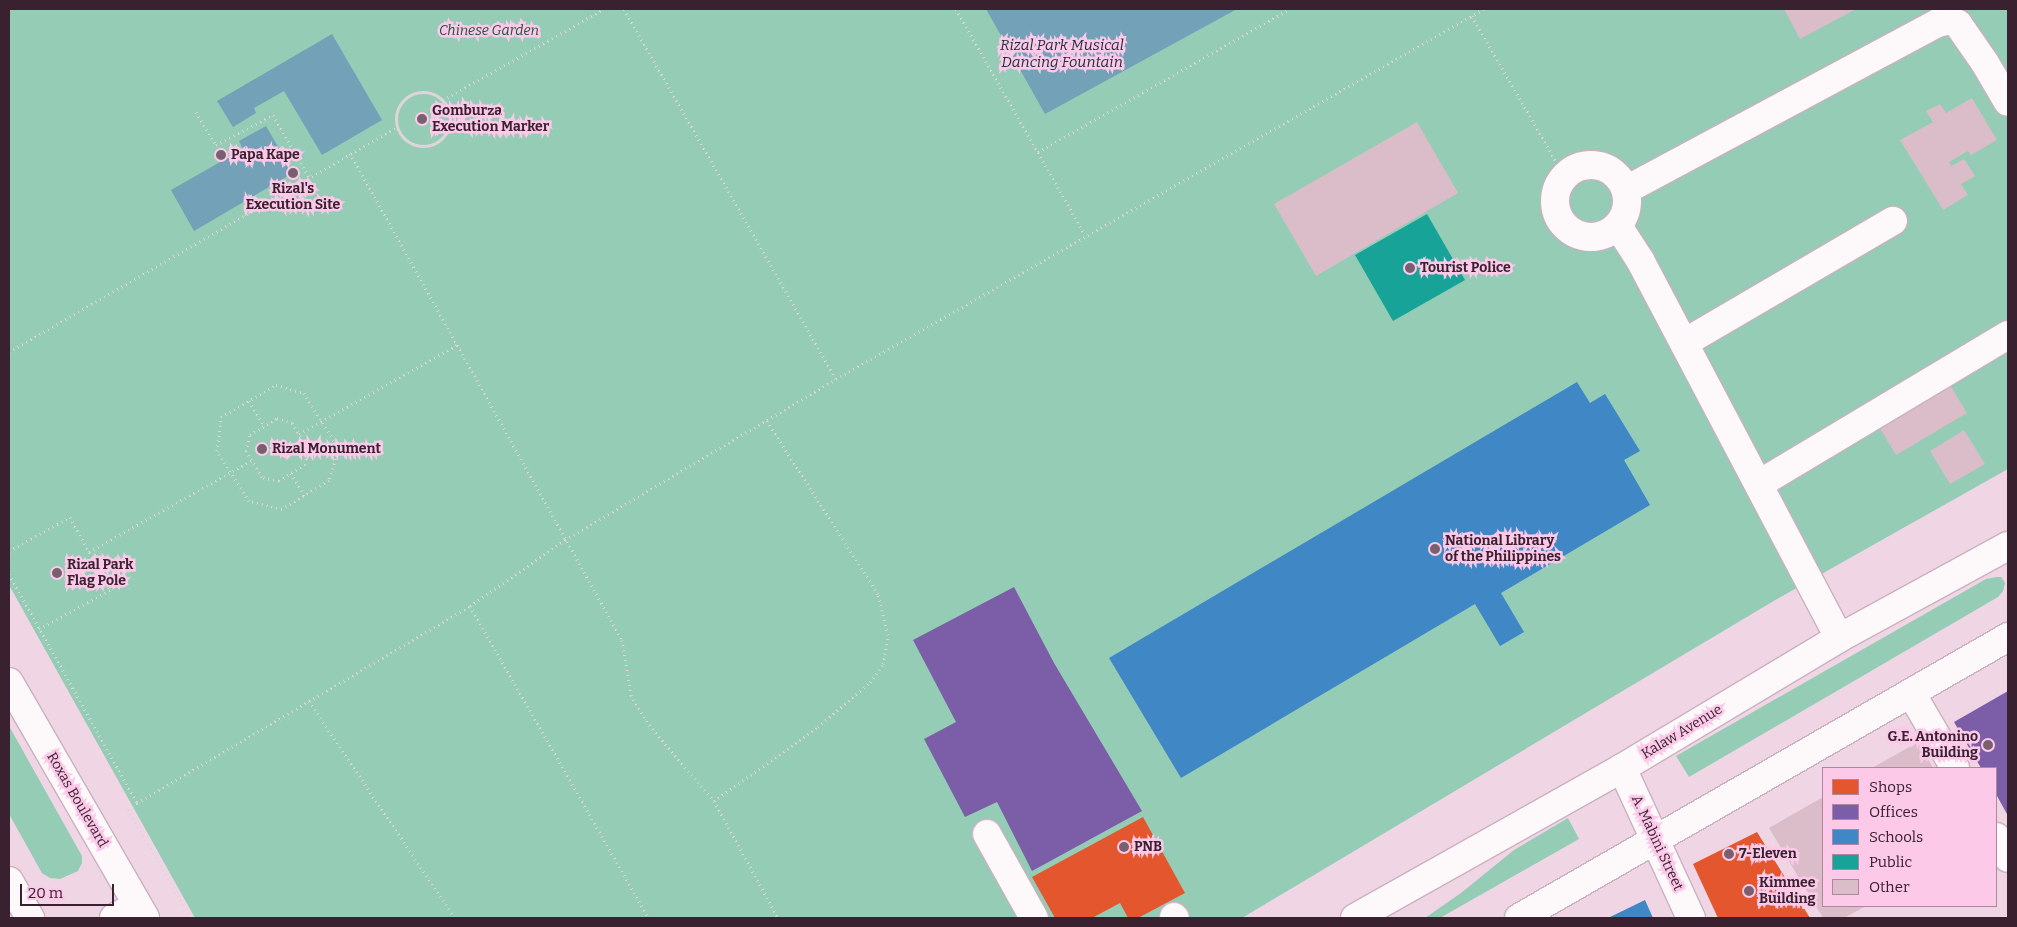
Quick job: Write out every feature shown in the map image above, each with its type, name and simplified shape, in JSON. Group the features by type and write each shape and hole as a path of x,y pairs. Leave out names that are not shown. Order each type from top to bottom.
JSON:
{"main road":[{"path":"1626,190 1938,23 1950,20 1958,24 1985,63 2008,102"},
{"path":"1599,166 1615,175 1626,190 1627,209 1618,226 1607,234 1593,237 1579,236 1567,228 1558,217 1555,203 1557,189 1565,177 1580,168 1599,166"},
{"path":"1684,343 1893,221"},
{"path":"1618,226 1640,260 1760,484 1839,638"},
{"path":"1760,484 2008,335"},
{"name":"Kalaw Avenue","path":"1355,918 1622,768 1839,638 2008,546"},
{"path":"1519,918 2008,637"},
{"name":"Roxas Boulevard","path":"9,682 141,912"},
{"path":"1911,693 1954,767"},
{"name":"A. Mabini Street","path":"1622,768 1656,838 1691,918"},
{"path":"987,834 1034,918"},
{"path":"1997,839 2008,858"},
{"path":"9,881 30,918"},
{"path":"114,918 141,912"}],"path":[{"path":"443,100 604,9"},
{"path":"624,9 836,379"},
{"path":"956,9 1085,235"},
{"path":"1038,152 1290,9"},
{"path":"190,918 128,809 470,606 565,540 766,420 1085,235 1484,9"},
{"path":"1472,16 1565,177"},
{"path":"429,93 443,100 450,115 448,130 436,142 429,145 413,144 401,134 397,127 397,111 401,104 413,94 429,93"},
{"path":"196,112 216,145 273,115 309,177"},
{"path":"9,352 397,127"},
{"path":"350,153 622,640 631,695 649,724 714,801 778,918"},
{"path":"299,434 457,345"},
{"path":"276,385 304,393 339,449 329,480 282,509 249,500 217,451 221,417 249,401 276,385"},
{"path":"249,401 264,426"},
{"path":"277,418 292,423 308,449 306,464 279,481 262,477 246,451 250,434 264,426 277,418"},
{"path":"714,801 818,727 870,682 883,664 888,635 878,594 766,420"},
{"path":"89,552 252,460"},
{"path":"291,473 304,495"},
{"path":"9,551 70,517 110,590 39,629"},
{"path":"9,574 137,803"},
{"path":"470,606 649,918"},
{"path":"310,701 455,918"}],"green space":[{"name":"Chinese Garden","path":"9,9 2008,9 2008,469 1777,599 1242,918 195,918 9,585"},
{"path":"2001,577 2005,583 2003,591 1998,597 1689,777 1676,756 1986,579"},
{"path":"9,726 82,856 82,863 78,871 60,879 50,878 42,873 9,814"},
{"path":"1568,818 1579,839 1440,918 1425,918 1461,893 1514,850"}],"water":[{"name":"Rizal Park Musical Dancing Fountain","path":"986,9 1237,9 1045,114"},
{"path":"332,34 382,120 322,155 284,91 254,108 256,113 233,127 217,101"},
{"path":"266,126 293,173 194,231 171,190 243,149 239,141"}],"building: Shops":[{"name":"PNB","path":"1143,817 1185,893 1138,918 1128,918 1120,903 1092,918 1055,918 1032,877"},
{"name":"Kimmee Building","path":"1757,832 1810,918 1718,918 1693,864"}],"building: Offices":[{"path":"1014,587 1054,663 1142,811 1032,871 997,802 965,817 924,739 956,722 913,640"},
{"name":"G.E. Antonino Building","path":"2008,691 2008,816 1997,796 1997,767 1980,767 1954,722"}],"building: Schools":[{"name":"National Library of the Philippines","path":"1577,382 1590,403 1605,394 1640,451 1624,460 1650,505 1501,593 1524,632 1500,646 1475,604 1181,778 1109,658"},
{"path":"1645,900 1653,918 1608,918"}],"building: Public":[{"name":"Tourist Police","path":"1427,214 1465,280 1393,321 1355,255"}],"building: Other":[{"path":"1784,9 1856,9 1800,39"},
{"path":"1972,98 1997,140 1971,155 1968,151 1949,162 1951,166 1964,159 1975,176 1961,184 1968,195 1943,210 1900,140 1933,122 1926,111 1940,104 1946,113"},
{"path":"1417,122 1458,193 1316,276 1274,204"},
{"path":"1950,385 1967,413 1896,455 1879,427"},
{"path":"1964,430 1985,464 1950,484 1930,451"},
{"path":"1918,742 1932,767 1874,767"},
{"path":"1822,798 1822,907 1864,907 1844,918 1823,918 1769,828"}],"place":[{"name":"Gomburza Execution Marker","path":"422,119"},
{"name":"Papa Kape","path":"221,155"},
{"name":"Rizal's Execution Site","path":"293,173"},
{"name":"Tourist Police","path":"1410,268"},
{"name":"Rizal Monument","path":"262,449"},
{"name":"National Library of the Philippines","path":"1435,549"},
{"name":"Rizal Park Flag Pole","path":"57,573"},
{"name":"G.E. Antonino Building","path":"1988,745"},
{"name":"PNB","path":"1124,847"},
{"name":"7-Eleven","path":"1729,854"},
{"name":"Kimmee Building","path":"1749,891"}]}
